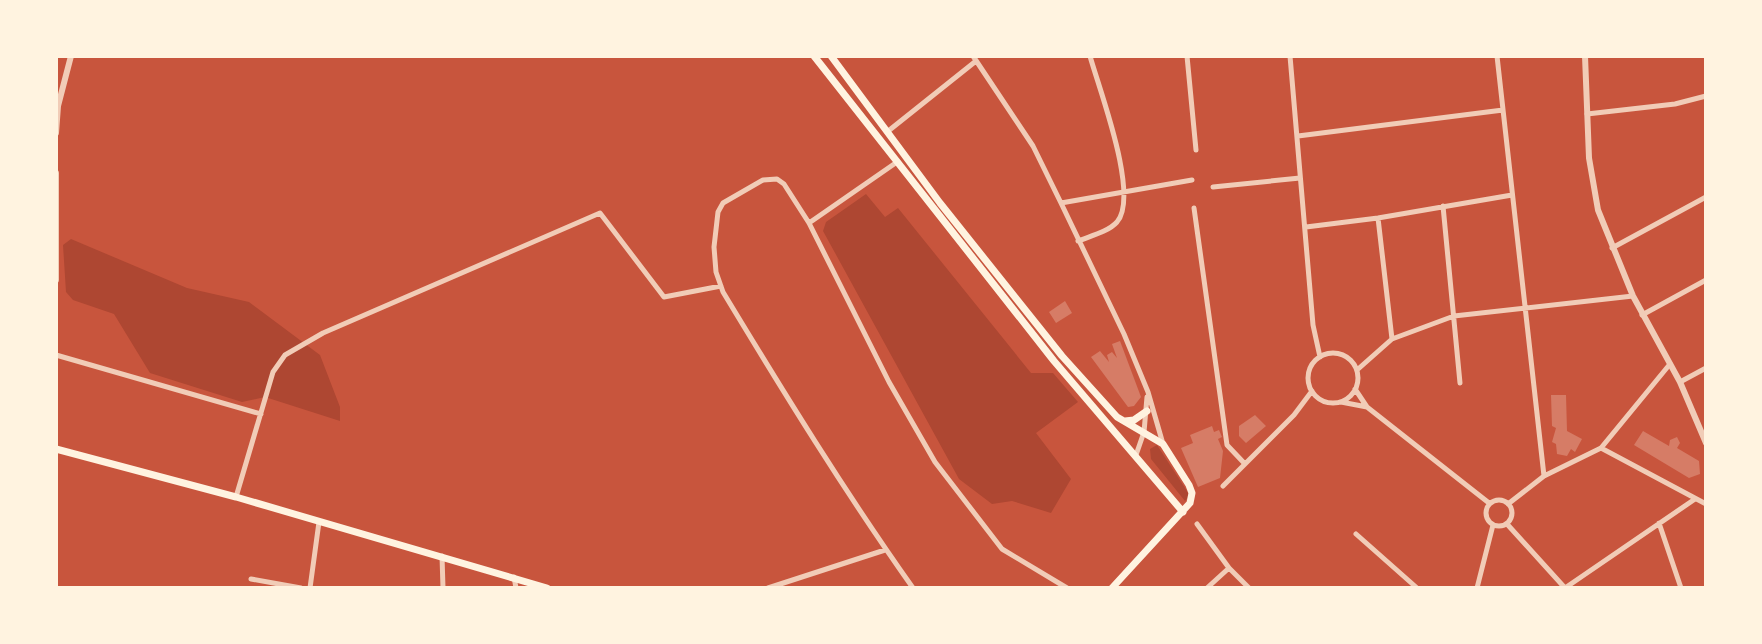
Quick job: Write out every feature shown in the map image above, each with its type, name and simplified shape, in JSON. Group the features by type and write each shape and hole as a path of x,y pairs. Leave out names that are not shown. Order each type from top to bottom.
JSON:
{"main road":[{"path":"814,56 1054,361 1182,512"},
{"path":"831,56 940,203 1062,356 1117,418 1163,444 1192,493 1190,503 1112,588"},
{"path":"1125,421 1133,420 1147,411"},
{"path":"56,449 236,497 547,588"}],"street":[{"path":"56,133 58,106 71,56"},
{"path":"1079,241 1116,224 1120,217 1124,189 1090,56"},
{"path":"1187,56 1196,150"},
{"path":"1290,56 1313,325 1320,357"},
{"path":"1497,56 1544,477"},
{"path":"1585,56 1589,158 1596,197 1612,248 1633,296 1680,382 1706,443"},
{"path":"887,132 975,58 1033,146 1061,203 1124,334 1148,392 1163,444"},
{"path":"1587,114 1675,104 1706,96"},
{"path":"1298,136 1503,110"},
{"path":"809,223 897,162"},
{"path":"56,173 56,280"},
{"path":"1213,187 1300,178"},
{"path":"913,588 794,411 721,286 716,272 715,223 723,203 762,180 777,179 784,184 809,223 889,382 935,462 1002,549 1067,588"},
{"path":"1061,203 1124,189 1192,180"},
{"path":"1306,227 1378,218 1512,195"},
{"path":"1612,248 1706,197"},
{"path":"1443,206 1460,383"},
{"path":"1194,208 1227,445 1245,464"},
{"path":"236,497 274,372 285,355 323,333 600,213 664,297 721,286"},
{"path":"1378,218 1392,339"},
{"path":"1642,315 1706,280"},
{"path":"1489,503 1367,407 1355,389 1357,370 1392,339 1454,316 1633,296"},
{"path":"1357,370 1347,357 1338,354 1320,357 1309,372 1312,391 1325,402 1367,407"},
{"path":"56,355 261,414"},
{"path":"1508,504 1544,477 1601,448 1670,364"},
{"path":"1680,382 1706,368"},
{"path":"1341,402 1355,389"},
{"path":"1223,486 1294,415 1312,391"},
{"path":"1136,455 1144,432 1148,392"},
{"path":"1601,448 1706,504"},
{"path":"1507,524 1565,588 1695,499"},
{"path":"1489,503 1497,500 1508,504 1512,514 1507,524"},
{"path":"1489,503 1485,515 1493,525"},
{"path":"310,588 319,522"},
{"path":"1659,523 1681,588"},
{"path":"1197,524 1229,568 1249,588"},
{"path":"1493,525 1507,524"},
{"path":"1477,588 1493,525"},
{"path":"1356,534 1417,588"},
{"path":"768,588 885,550"},
{"path":"442,556 443,588"},
{"path":"1207,588 1229,568"},
{"path":"514,577 516,588"},
{"path":"251,579 301,588"}],"shaded area":[{"path":"866,194 885,217 898,208 1031,373 1053,373 1078,402 1036,433 1071,479 1051,513 1012,501 992,504 959,479 823,231 826,222"},
{"path":"71,239 187,288 249,302 320,355 340,407 340,421 265,397 242,402 150,373 114,314 73,300 66,292 63,245"},
{"path":"1157,445 1187,491 1189,496 1185,501 1151,459 1150,449"}],"building":[{"path":"1065,301 1072,313 1056,323 1049,312"},
{"path":"1120,341 1141,397 1134,406 1128,407 1091,357 1100,351 1109,362 1107,355 1112,352 1117,358 1112,344"},
{"path":"1551,395 1566,395 1567,431 1582,439 1575,452 1571,449 1567,456 1557,454 1556,444 1552,442 1556,428 1552,426"},
{"path":"1255,415 1266,426 1246,443 1239,436 1239,426"},
{"path":"1212,426 1214,432 1219,430 1222,437 1218,439 1223,451 1220,478 1198,487 1181,448 1193,443 1190,435"},
{"path":"1643,431 1669,446 1670,440 1677,437 1680,443 1677,448 1699,461 1700,474 1689,478 1634,445"}]}
